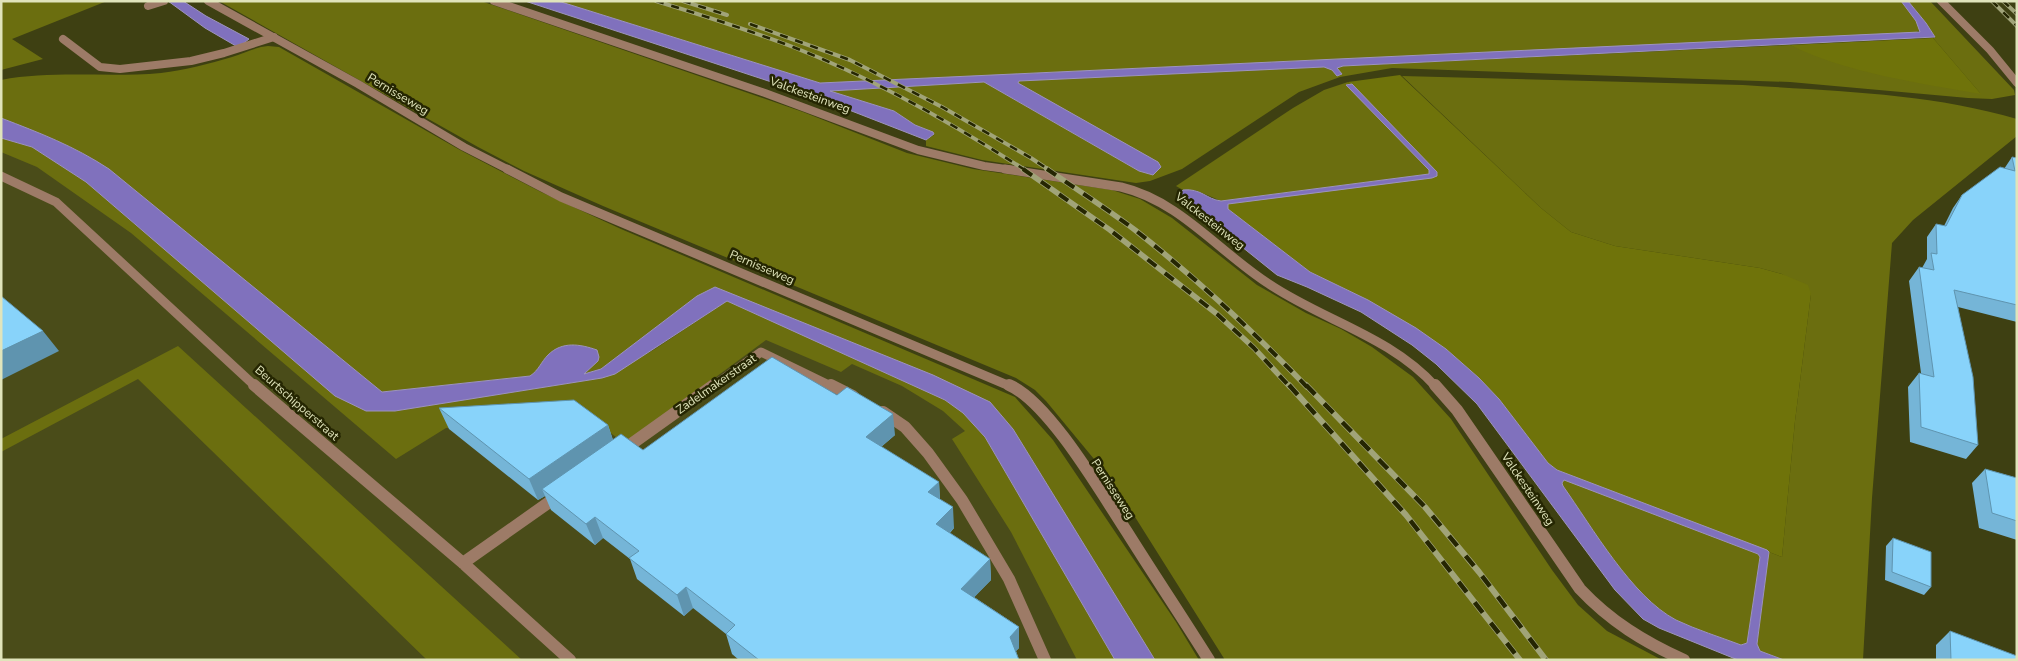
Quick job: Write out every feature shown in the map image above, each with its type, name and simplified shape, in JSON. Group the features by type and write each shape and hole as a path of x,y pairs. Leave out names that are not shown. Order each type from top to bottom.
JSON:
{"street":[{"path":"148,6 163,1"},
{"name":"Pernisseweg","path":"208,1 358,84 464,147 561,196 1013,387 1032,400 1089,474 1208,660"},
{"name":"Valckesteinweg","path":"494,1 774,96 918,150 984,166 1121,186 1138,191 1166,204 1268,284 1381,342 1421,370 1457,410 1553,550 1594,605 1630,633 1684,660"},
{"path":"1942,1 1990,50 2017,83"},
{"path":"63,39 100,67 125,69 201,60 241,50 274,38"},
{"name":"Beurtschipperstraat","path":"1,176 56,202 255,386 463,563 570,660"},
{"name":"Zadelmakerstraat","path":"616,455 761,352 866,403 905,428 928,453 962,500 1009,579 1045,660"},
{"path":"463,563 568,489"}],"shaded area":[{"path":"1,1 107,1 12,39 43,59 1,70"},
{"path":"168,1 183,1 206,16 249,39 236,46 205,28"},
{"path":"219,1 481,1 803,112 907,153 973,169 1112,190 1140,199 1172,218 1257,285 1372,347 1413,377 1451,419 1552,570 1578,605 1607,631 1662,660 1225,660 1113,482 1035,390 1016,378 603,206 524,171"},
{"path":"525,1 558,1 820,83 1920,32 1916,21 1901,1 1908,1 1935,37 1343,66 1337,68 1342,74 1337,76 1332,70 1324,67 1019,81 1018,83 1158,162 1161,167 1153,175 1139,171 984,82 830,91 894,111 915,125 933,132 934,134 926,140 808,94"},
{"path":"558,1 1901,1 1916,21 1920,30 1915,33 820,83"},
{"path":"1908,1 1930,1 2014,90 2015,95 1992,99 1968,98 1790,82 1392,68 1340,77 1299,92 1182,169 1150,181 1136,183 982,160 926,146 926,140 934,135 933,132 915,125 894,111 830,91 984,82 1139,171 1153,175 1160,168 1018,83 1019,81 1324,67 1338,71 1338,67 1343,66 1790,45 1866,71 1980,93 1933,38 1935,37 1926,23"},
{"path":"1933,38 1981,94 1859,70 1812,55 1790,45"},
{"path":"268,46 279,47 460,150 541,192 621,229 1015,397 1053,440 1176,622 1199,660 1155,660 1013,429 715,287 697,296 601,369 583,374 591,367 547,356 539,370 530,376 382,392 109,169 70,147 1,118 1,80 41,75 161,73 206,64"},
{"path":"1400,75 1541,208 1571,232 1615,246 1760,268 1782,274 1808,285 1811,294 1795,421 1782,557 1557,470 1548,463 1499,399 1479,378 1446,349 1368,300 1310,272 1228,209 1228,204 1437,174 1348,82"},
{"path":"1402,76 1743,85 1846,92 1916,98 1984,110 2017,119 2017,136 1913,220 1892,243 1872,498 1863,660 1784,660 1760,651 1757,644 1769,552 1782,557 1795,421 1811,294 1782,274 1760,268 1615,246 1571,232 1541,208"},
{"path":"1348,82 1350,84 1347,85 1429,170 1429,174 1221,201 1195,190 1183,190 1176,186 1293,108 1324,90"},
{"path":"1352,84 1437,172 1437,176 1228,204 1228,209 1310,272 1368,300 1416,328 1446,349 1479,378 1499,399 1548,463 1557,470 1767,550 1769,552 1757,644 1760,651 1784,660 1738,660 1659,628 1643,619 1615,590 1477,404 1436,364 1412,345 1361,312 1277,275 1181,198 1180,194 1183,190 1199,192 1221,201 1429,174 1429,170 1346,85","holes":["1564,480 1758,554 1760,557 1747,643 1741,645 1676,620 1644,595 1614,560 1562,483"]},
{"path":"1,118 70,147 109,169 382,392 530,376 553,351 559,347 571,345 597,350 598,361 584,374 601,369 697,296 715,287 933,375 990,402 1013,429 1155,660 1115,660 985,437 963,413 945,400 727,301 615,374 602,378 395,411 366,411 335,396 86,182 32,147 1,138"},
{"path":"1,138 32,147 86,182 139,228 395,411 602,378 655,349 727,301 945,400 963,413 985,437 1115,660 1077,660 1011,532 952,439 965,431 943,411 902,386 852,364 841,372 766,340 625,444 595,421 446,428 396,459 131,233 37,167 1,152"},
{"path":"1,141 749,287 1011,397 1032,416 1055,446 1187,660 1,660"},
{"path":"178,346 522,660 427,660 138,379 1,452 1,439"},
{"path":"1564,479 1758,554 1760,557 1747,643 1741,645 1676,620 1644,595 1614,560 1600,540 1563,486"}],"building":[{"path":"2012,157 2017,158 2017,305 1954,290 1973,377 1978,445 1921,427 1919,373 1934,377 1919,267 1934,270 1931,253 1937,254 1936,224 1946,226 1962,195 2000,167 2015,171"},
{"path":"1,296 43,331 1,351"},
{"path":"772,357 837,395 847,387 893,414 866,437 939,482 928,492 953,507 936,524 990,559 961,589 1019,627 1010,637 1019,660 759,660 726,634 735,625 686,587 677,595 629,558 639,551 595,517 586,524 542,489 621,434 643,450"},
{"path":"574,400 608,425 529,479 439,408"},
{"path":"1985,469 2017,478 2017,521 1992,513"},
{"path":"1893,538 1931,552 1931,587 1892,572"},
{"path":"1950,631 2017,656 2017,660 1951,660"}],"railway":[{"path":"656,1 793,47 854,73 941,119 1025,170"},
{"path":"683,1 727,15"},
{"path":"1992,1 2017,26"},
{"path":"2003,1 2017,14"},
{"path":"750,24 850,60 942,107 1049,170"},
{"path":"1023,169 1110,230 1217,314 1254,348 1290,387"},
{"path":"1047,169 1158,248 1245,325 1307,387"},
{"path":"1289,385 1406,515 1520,660"},
{"path":"1306,385 1425,507 1479,572 1546,660"}]}
